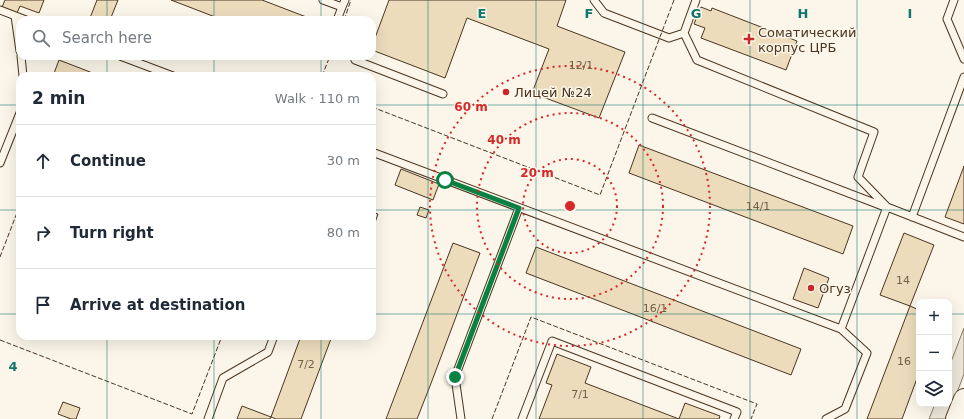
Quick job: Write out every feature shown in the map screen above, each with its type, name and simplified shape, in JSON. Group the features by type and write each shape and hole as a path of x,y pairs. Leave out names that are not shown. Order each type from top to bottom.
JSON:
{"street":[{"path":"956,419 964,399"}],"lane":[{"path":"323,0 342,7"},
{"path":"339,16 345,0"},
{"path":"594,0 604,13 669,38 684,33"},
{"path":"696,0 684,33 697,60 874,132 858,177 887,208"},
{"path":"954,0 948,19 964,58"},
{"path":"0,10 15,16 16,23"},
{"path":"21,60 23,72"},
{"path":"131,60 162,72"},
{"path":"355,60 443,94"},
{"path":"912,217 964,77"},
{"path":"652,118 964,237"},
{"path":"0,163 16,123"},
{"path":"376,154 841,329 867,354 846,409 826,419"},
{"path":"462,419 455,377 519,208"},
{"path":"841,329 887,208"},
{"path":"208,419 223,378 268,352 272,340"},
{"path":"522,419 552,341 737,412 734,419"}],"shaded area":[{"path":"964,328 964,374 952,406 952,371 952,359"},
{"path":"934,407 952,407 947,419 929,419"}],"building":[{"path":"5,0 44,0 39,13 20,6 17,13 2,7"},
{"path":"97,0 118,0 112,16 91,16"},
{"path":"171,0 262,0 304,16 213,16"},
{"path":"389,0 566,0 557,26 625,52 599,118 532,93 549,49 467,18 445,78 376,52 376,35"},
{"name":"Соматический корпус ЦРБ","path":"701,7 711,11 712,8 797,41 786,70 701,38 705,28 694,24"},
{"path":"59,60 90,72 54,72"},
{"path":"639,145 853,226 843,254 629,173"},
{"path":"964,166 964,224 945,217"},
{"path":"401,169 439,184 433,200 395,185"},
{"path":"420,207 429,210 426,218 417,215"},
{"path":"904,233 934,245 910,306 880,295"},
{"path":"453,243 480,253 430,386 417,419 386,419"},
{"path":"536,247 801,349 791,375 526,273"},
{"name":"Огуз","path":"804,268 829,278 818,308 793,299"},
{"path":"910,306 916,309 916,381 902,419 867,419"},
{"path":"300,340 331,340 301,419 276,419 271,417"},
{"path":"557,354 591,367 585,383 679,419 539,419 552,385 546,383"},
{"path":"63,402 80,408 76,419 71,419 58,414"},
{"path":"685,403 720,416 719,419 679,419"},
{"path":"242,406 271,417 270,419 237,419"}],"fence":[{"path":"345,16 351,0"},
{"path":"376,109 600,195 674,0"},
{"path":"324,72 328,60"},
{"path":"0,257 16,215"},
{"path":"492,419 531,317 757,404 751,419"},
{"path":"0,340 192,414 220,340"}],"place":[{"name":"Соматический корпус ЦРБ","path":"749,39"},
{"name":"Лицей №24","path":"506,92"},
{"name":"Огуз","path":"811,288"}],"route":[{"path":"445,180 519,208 455,377"}]}
